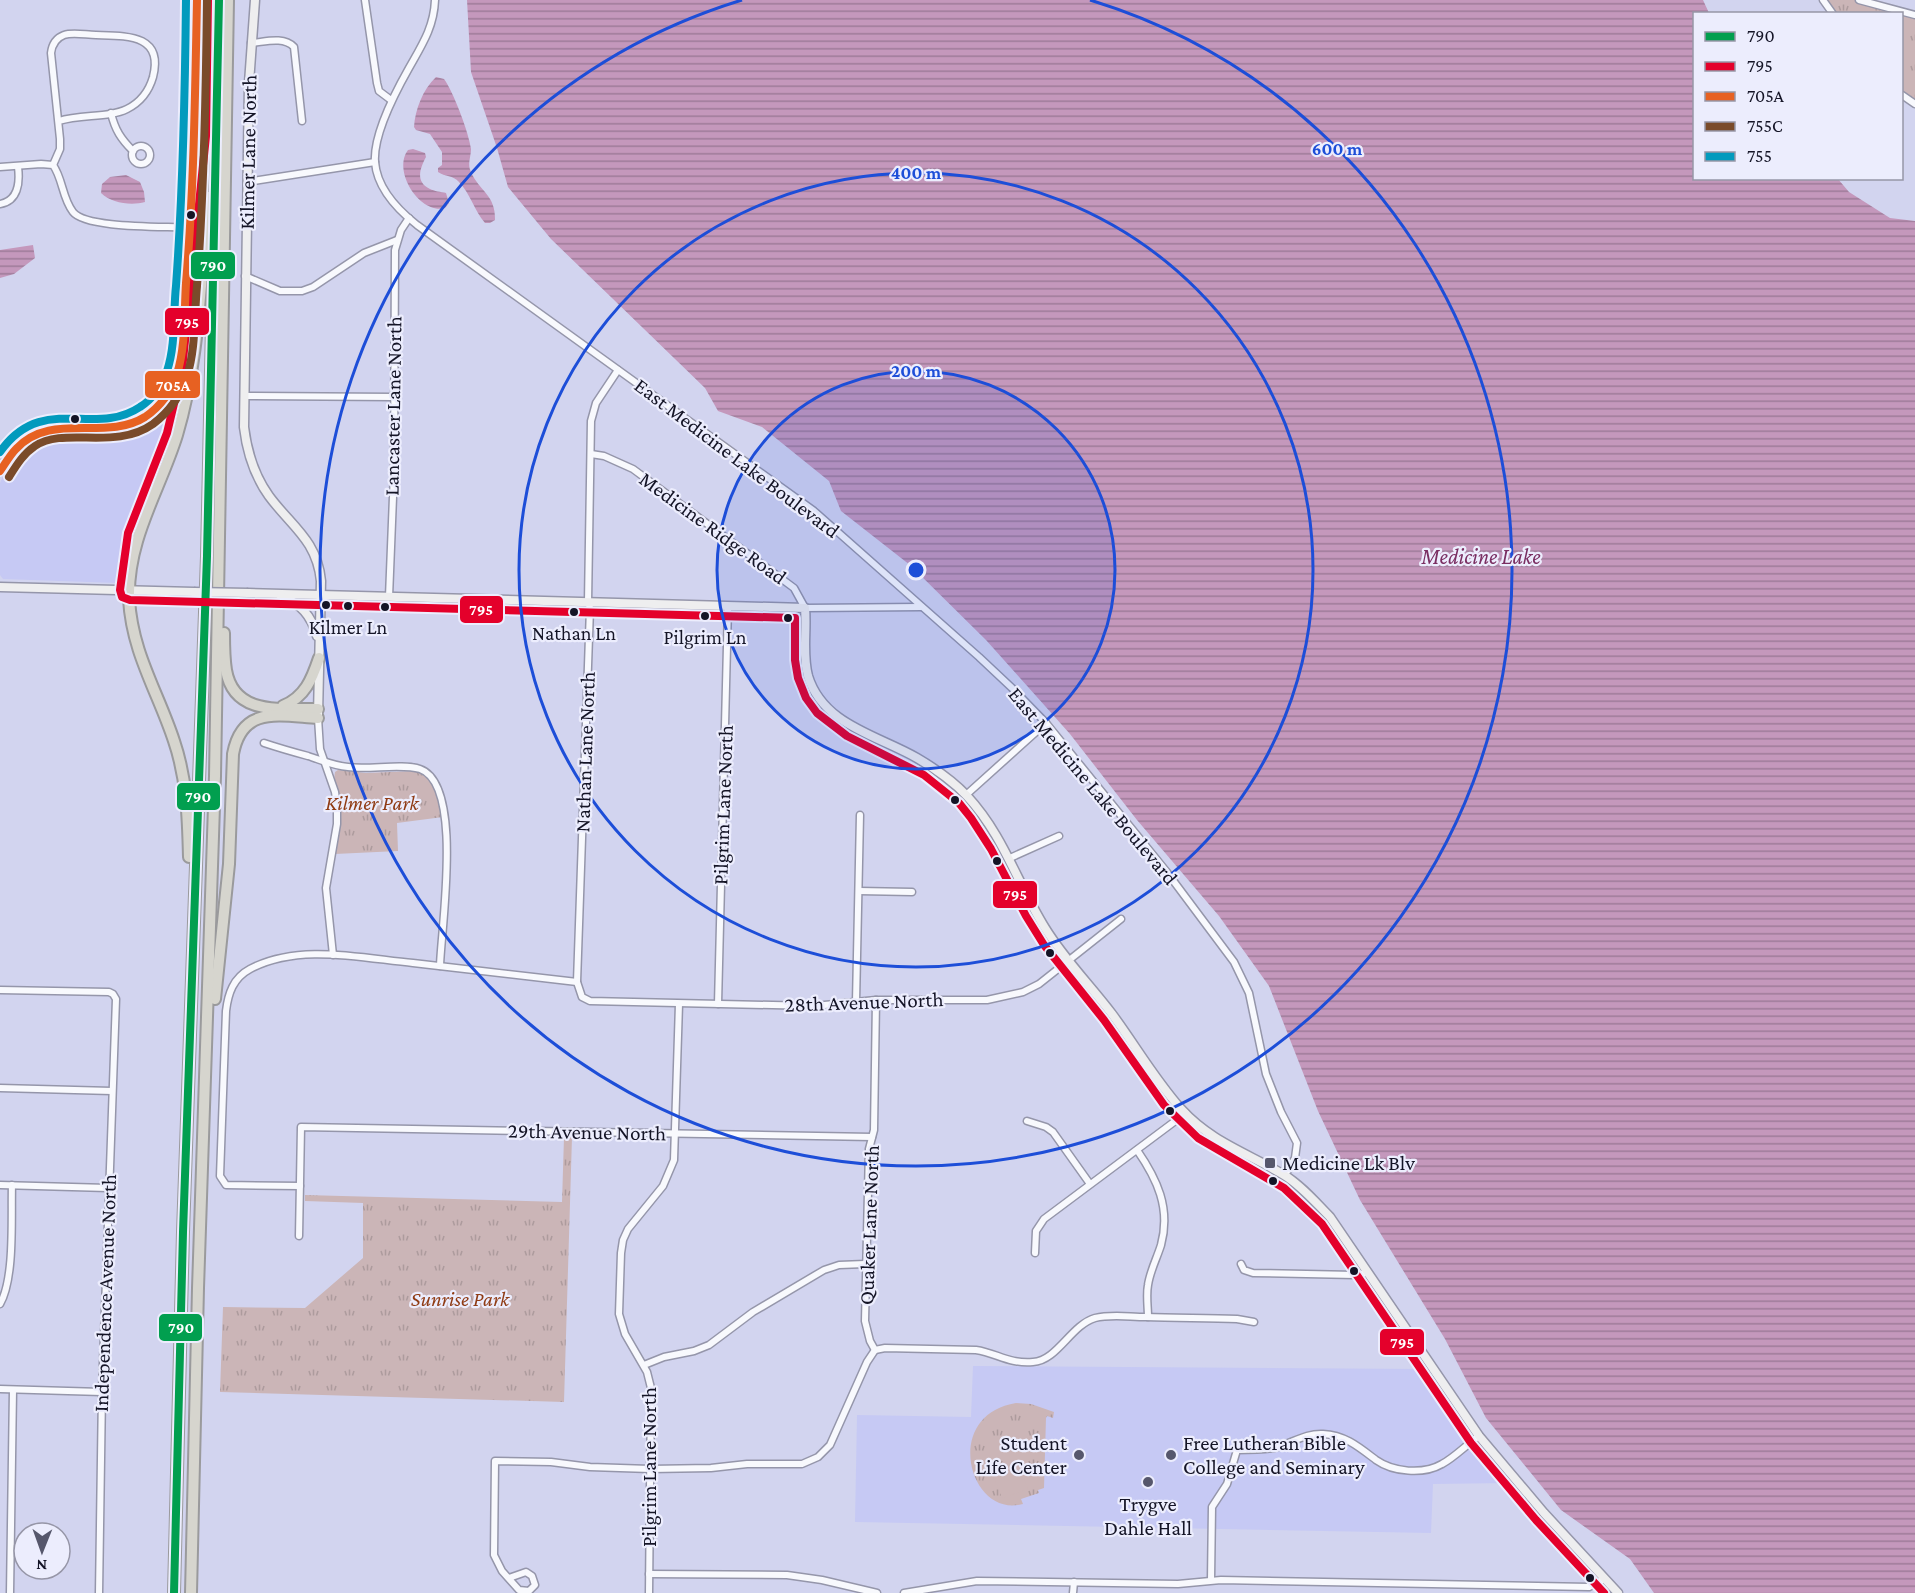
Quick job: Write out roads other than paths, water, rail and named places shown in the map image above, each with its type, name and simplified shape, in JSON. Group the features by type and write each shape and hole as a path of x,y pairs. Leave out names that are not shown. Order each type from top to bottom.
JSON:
{"highway":[{"path":"174,1593 183,1232 207,556 219,0"},
{"path":"191,1593 219,562 228,0"},
{"path":"193,940 188,826 183,775 173,737 137,650 130,590 138,536 177,436 192,372 216,137"},
{"path":"219,562 226,671 236,692 246,702 255,706 318,713"},
{"path":"274,707 286,705 304,692 319,658"},
{"path":"207,1031 214,1002 229,864 235,741 241,730 251,721 261,717 318,713"}],"street":[{"path":"0,471 10,455 24,441 46,430 60,427 106,427 129,424 151,412 169,393 180,358 192,228 196,0"},
{"name":"Kilmer Lane North","path":"255,0 251,44 247,182 244,427 250,459 268,494 304,536 312,549 320,572 318,739 335,792 337,806 337,824 326,888 333,955"},
{"path":"365,0 379,91 391,100"},
{"name":"East Medicine Lake Boulevard","path":"435,0 429,34 391,100 379,135 375,162 386,192 409,218 814,512 1012,688 1046,723 1166,871 1234,962 1249,993 1266,1074 1281,1112 1297,1143 1295,1158 1285,1175"},
{"path":"1859,0 1915,15"},
{"path":"52,165 60,149 51,53 58,38 70,34 134,37 149,46 155,65 150,86 133,106 111,113 81,115 59,121"},
{"name":"Kilmer Lane North","path":"251,44 278,40 288,42 294,47 302,121"},
{"path":"111,113 120,139 133,151"},
{"path":"247,182 375,162"},
{"path":"0,167 52,165 59,175 64,196 72,211 83,220 104,224 192,228"},
{"path":"0,204 11,200 16,193 19,184 18,167"},
{"name":"Lancaster Lane North","path":"389,597 394,472 394,263 397,240 409,218"},
{"path":"245,276 280,291 302,291 313,287 364,254 397,240"},
{"name":"Nathan Lane North","path":"582,997 577,982 589,631 591,421 594,409 618,370"},
{"path":"243,396 394,397"},
{"name":"Medicine Ridge Road","path":"591,454 604,456 633,469 794,588 805,608"},
{"path":"0,586 805,608 921,607"},
{"path":"276,593 295,602 306,611 314,626 319,646"},
{"name":"Pilgrim Lane North","path":"718,1004 728,606"},
{"path":"805,608 805,661 812,687 821,701 843,722 917,758 966,795 990,826 1010,858 1032,907 1047,932 1114,1017 1172,1098 1212,1136 1285,1175 1305,1191 1330,1218 1479,1436 1544,1513 1618,1593"},
{"path":"966,795 1046,723"},
{"path":"264,743 324,762 362,769 413,767 428,772 436,782 445,816 447,847 440,966"},
{"path":"856,1002 860,815"},
{"path":"1010,858 1059,836"},
{"path":"859,891 912,892"},
{"name":"28th Avenue North","path":"582,997 590,1001 814,1006 876,1000 987,1000 1023,992 1039,984 1121,919"},
{"path":"299,1236 300,1186 226,1185 220,1176 226,1011 233,985 248,970 282,958 333,955 577,982"},
{"name":"Independence Avenue North","path":"0,990 109,992 116,999 102,1392 99,1593"},
{"name":"Quaker Lane North","path":"875,1350 865,1321 865,1264 869,1149 874,1130 876,1000"},
{"name":"Pilgrim Lane North","path":"649,1593 651,1388 644,1365 625,1334 620,1314 621,1253 628,1229 657,1194 674,1160 679,1004"},
{"path":"0,1088 112,1091"},
{"path":"1035,1252 1034,1239 1038,1224 1186,1113"},
{"path":"1027,1120 1053,1132 1090,1184"},
{"name":"29th Avenue North","path":"300,1186 301,1126 872,1137"},
{"path":"1137,1150 1153,1173 1160,1190 1163,1209 1162,1242 1148,1285 1148,1317"},
{"path":"0,1185 108,1188"},
{"path":"0,1304 9,1273 12,1185"},
{"path":"644,1365 709,1345 753,1312 824,1270 839,1265 865,1264"},
{"path":"1241,1264 1244,1270 1253,1273 1355,1275 1366,1273"},
{"path":"509,1578 502,1571 494,1556 495,1461 551,1462 590,1467 650,1469 711,1468 747,1464 802,1464 818,1457 833,1439 867,1362 875,1350 885,1348 975,1350 1008,1361 1033,1362 1041,1361 1048,1356 1083,1323 1105,1316 1237,1319 1254,1322"},
{"path":"0,1389 102,1392"},
{"path":"10,1593 13,1390"},
{"path":"1210,1580 1212,1507 1227,1484 1237,1450 1269,1449 1299,1437 1322,1434 1348,1439 1378,1461 1406,1471 1440,1466 1479,1436"},
{"path":"649,1574 787,1575 822,1580 877,1593"},
{"path":"904,1593 977,1581 1178,1584 1210,1580 1589,1587 1604,1579"},
{"path":"1073,1593 1074,1582"}],"water":[{"name":"Medicine Lake","path":"467,0 1703,0 1709,12 1693,12 1693,180 1839,180 1849,192 1890,218 1915,221 1915,1593 1654,1593 1630,1559 1561,1510 1486,1418 1445,1339 1360,1200 1318,1111 1269,986 1219,916 1137,820 1070,734 986,640 910,565 841,511 829,481 762,427 718,411 705,388 551,239 508,187 471,72"},
{"path":"436,77 444,79 460,112 471,149 470,169 490,199 495,212 495,220 490,223 485,223 481,218 459,182 438,172 438,168 442,165 442,152 430,134 416,130 414,127 420,100"},
{"path":"413,149 425,153 426,157 420,174 422,183 430,189 446,193 449,203 445,208 426,205 411,190 406,179 404,159 408,150"},
{"path":"126,175 140,182 145,202 122,203 101,193 102,184 110,177"},
{"path":"33,245 35,258 14,274 0,278 0,250"}],"place":[{"name":"Kilmer Ln","path":"348,606"},
{"name":"Nathan Ln","path":"574,612"},
{"name":"Pilgrim Ln","path":"705,616"},
{"name":"Medicine Lk Blv","path":"1270,1163"},
{"name":"Student Life Center","path":"1079,1455"},
{"name":"Free Lutheran Bible College and Seminary","path":"1171,1455"},
{"name":"Trygve Dahle Hall","path":"1148,1482"}],"park label":[{"name":"Kilmer Park","path":"372,803"},
{"name":"Sunrise Park","path":"460,1299"}]}
